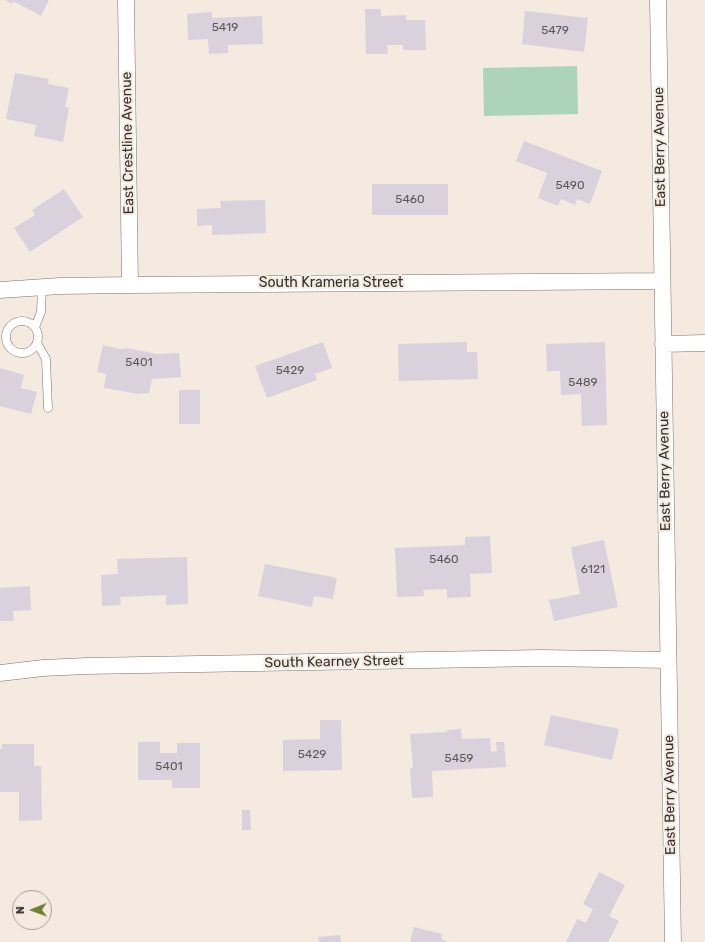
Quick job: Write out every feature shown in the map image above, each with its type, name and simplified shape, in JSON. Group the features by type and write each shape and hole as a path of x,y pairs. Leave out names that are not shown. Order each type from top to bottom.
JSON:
{"street":[{"name":"East Crestline Avenue","path":"126,0 130,285"},
{"name":"East Berry Avenue","path":"658,0 673,942"},
{"name":"South Krameria Street","path":"0,290 42,287 130,285 662,281"},
{"path":"663,344 705,343"},
{"name":"South Kearney Street","path":"0,673 43,668 86,666 541,658 668,660"}],"lane":[{"path":"35,327 26,322 16,322 8,328 5,338 9,348 24,354 30,352 37,343 38,338 35,327 42,312 42,287"},
{"path":"37,343 46,359 48,408"}],"green space":[{"path":"577,66 578,114 484,116 483,68"}],"building":[{"path":"5,0 49,0 41,16 13,1 12,4"},
{"path":"365,9 381,9 381,16 406,15 406,20 425,20 426,50 403,50 403,45 387,45 388,54 366,54"},
{"path":"525,11 588,18 584,52 522,44"},
{"path":"212,12 212,18 262,16 263,44 228,45 228,53 209,54 208,39 188,40 187,14"},
{"path":"15,73 49,79 48,84 69,88 65,107 69,108 63,142 34,136 36,125 6,119"},
{"path":"524,141 602,171 590,204 577,199 575,205 561,199 558,206 538,198 547,173 516,161"},
{"path":"372,184 448,184 448,215 372,215"},
{"path":"64,189 83,217 30,252 14,228 35,215 32,210"},
{"path":"265,200 266,233 212,235 212,225 197,226 197,209 221,208 220,201"},
{"path":"323,342 332,368 315,374 317,380 267,398 255,366"},
{"path":"467,342 467,352 477,352 478,379 399,381 398,344"},
{"path":"605,342 607,425 582,426 581,394 561,395 560,371 547,371 546,344"},
{"path":"103,345 157,354 179,353 181,377 152,379 149,393 138,394 104,388 106,374 97,372"},
{"path":"0,368 24,375 21,388 37,392 31,414 0,406"},
{"path":"179,390 200,390 200,424 179,424"},
{"path":"490,536 492,573 470,574 471,597 447,598 447,589 423,590 424,596 397,597 395,548 465,545 465,537"},
{"path":"604,540 618,607 554,621 549,600 580,594 571,547"},
{"path":"187,557 188,604 166,605 166,595 120,597 121,605 102,606 101,575 118,574 117,559"},
{"path":"265,564 337,578 333,599 314,596 312,607 258,596"},
{"path":"30,586 31,610 13,611 14,621 0,621 0,588"},
{"path":"551,715 619,729 612,760 544,745"},
{"path":"320,720 341,720 342,770 283,771 283,740 320,739"},
{"path":"461,729 462,739 490,738 491,752 497,751 496,742 504,742 506,767 432,771 433,797 412,798 410,768 413,768 410,734 447,732 447,730"},
{"path":"138,742 160,742 160,753 177,753 177,743 200,743 200,788 172,788 172,780 138,780"},
{"path":"2,744 34,744 34,766 41,766 42,820 19,821 19,792 0,792 0,749 2,749"},
{"path":"242,810 250,810 251,830 242,830"},
{"path":"599,872 625,885 609,916 619,921 608,942 566,942 577,919 586,923 593,909 583,904"},
{"path":"414,927 442,934 441,939 449,942 410,942"},
{"path":"340,935 341,942 319,942 318,937"}]}
